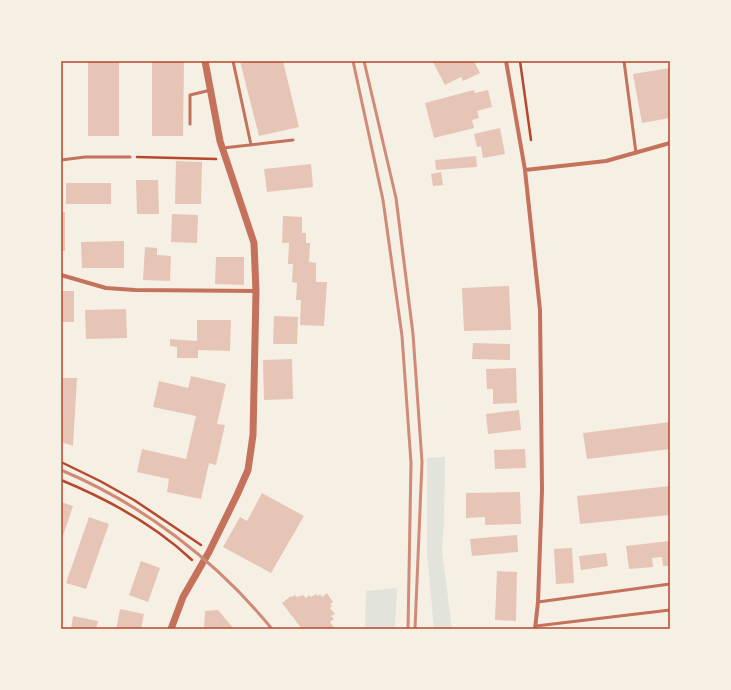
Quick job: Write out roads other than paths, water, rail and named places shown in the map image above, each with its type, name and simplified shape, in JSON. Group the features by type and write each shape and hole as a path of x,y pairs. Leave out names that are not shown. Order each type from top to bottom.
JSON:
{"street":[{"path":"171,629 183,597 216,538 248,470 253,435 256,291 254,243 223,148 205,61"},
{"path":"506,61 525,170 540,310 542,490 536,627"},
{"path":"525,170 606,161 670,143"},
{"path":"61,275 106,288 135,290 256,291"}],"lane":[{"path":"233,61 251,145"},
{"path":"624,61 636,153"},
{"path":"190,124 190,95 211,90"},
{"path":"223,148 294,140"},
{"path":"61,160 85,157 130,157"},
{"path":"538,602 670,584"},
{"path":"536,627 670,610"}],"railway":[{"path":"353,61 383,200 402,336 411,463 408,629"},
{"path":"364,61 396,198 413,334 422,462 415,629"},
{"path":"61,470 120,500 149,517 176,537 227,580 272,629"}]}
